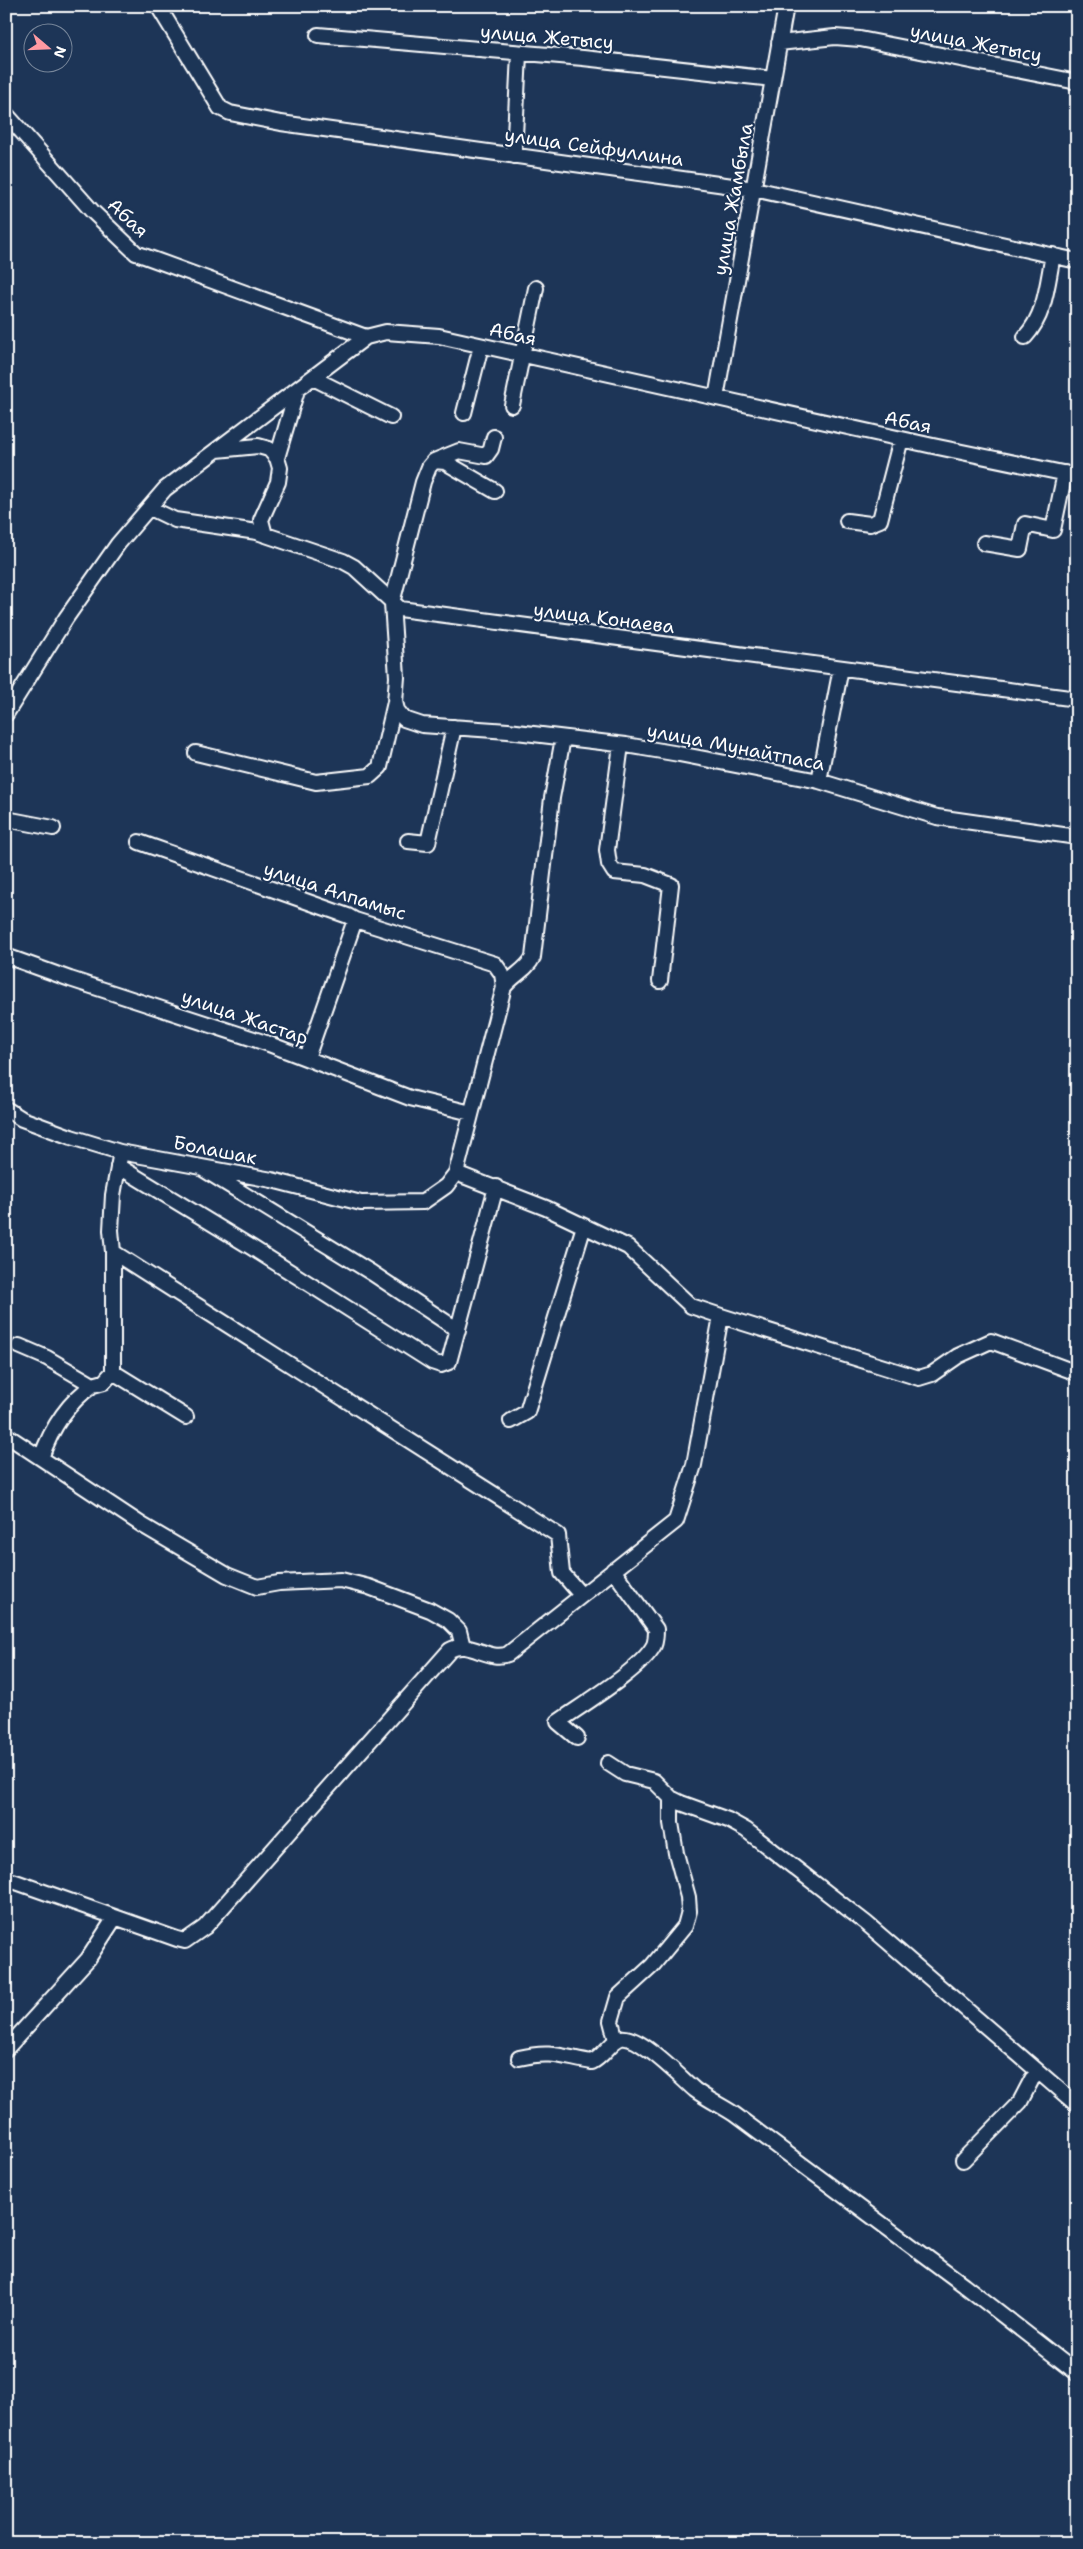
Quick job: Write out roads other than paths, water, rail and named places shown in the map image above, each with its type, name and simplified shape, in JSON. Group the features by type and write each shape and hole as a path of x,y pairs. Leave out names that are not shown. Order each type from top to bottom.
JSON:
{"street":[{"name":"улица Сейфуллина","path":"158,6 220,108 230,113 514,156 754,189 1077,260"},
{"name":"улица Жамбыла","path":"716,398 786,6"},
{"name":"улица Жетысу","path":"318,35 519,54 583,58 773,79"},
{"name":"улица Жетысу","path":"779,43 828,37 860,39 1077,82"},
{"path":"514,156 519,54"},
{"name":"Абая","path":"6,114 92,211 136,253 366,337 380,333 403,332 438,336 522,356 1071,475"},
{"path":"1025,337 1032,329 1041,310 1053,256"},
{"path":"512,405 536,288"},
{"path":"6,714 66,618 118,544 165,489 366,337"},
{"path":"464,413 481,346"},
{"path":"313,378 391,417"},
{"path":"277,458 297,390"},
{"path":"196,753 316,782 370,776 380,767 395,702 397,677 392,603 423,482 434,461 459,451 486,456 492,449 494,437"},
{"path":"846,521 870,524 880,520 901,439"},
{"path":"216,450 258,446 269,449 277,458 280,468 278,482 261,520 265,535"},
{"path":"434,461 445,462 495,491"},
{"path":"984,543 1020,549 1025,524 1053,530 1071,475"},
{"name":"улица Конаева","path":"150,508 175,520 265,535 343,561 354,567 400,609 462,619 1077,699"},
{"path":"819,781 841,668"},
{"name":"улица Мунайтпаса","path":"395,702 400,716 410,722 621,745 819,781 936,817 1077,837"},
{"path":"408,841 428,843 454,727"},
{"path":"563,738 552,798 532,957 528,966 510,979 504,988 456,1173 496,1187 628,1247 691,1306 722,1316 919,1378 932,1374 958,1356 991,1341 1077,1373"},
{"path":"621,745 607,850 609,864 614,872 645,875 671,885 660,981"},
{"path":"6,819 53,828"},
{"name":"улица Алпамыс","path":"139,842 355,920 495,964 502,974 504,988"},
{"path":"306,1058 355,920"},
{"name":"улица Жастар","path":"6,956 306,1058 410,1098 471,1113"},
{"name":"Болашак","path":"6,1110 71,1138 120,1152 272,1180 361,1203 423,1202 446,1186 456,1173"},
{"path":"41,1458 54,1426 83,1392 104,1382 113,1372 114,1252 111,1230 113,1195 120,1152"},
{"path":"197,1165 458,1330"},
{"path":"118,1166 251,1247 432,1362 441,1365 449,1362 496,1187"},
{"path":"511,1421 527,1412 584,1226"},
{"path":"114,1252 558,1536 562,1573 581,1595"},
{"path":"6,1881 177,1940 186,1941 198,1932 225,1907 450,1650 457,1646 498,1658 508,1654 676,1521 680,1514 694,1465 722,1316"},
{"path":"19,1346 46,1358 93,1386"},
{"path":"113,1372 186,1417"},
{"path":"6,1435 142,1525 227,1575 257,1587 341,1580 369,1587 430,1610 448,1620 459,1630 462,1647"},
{"path":"577,1738 558,1722 635,1666 654,1645 656,1637 656,1629 613,1570"},
{"path":"608,1763 625,1774 654,1781 671,1798 728,1820 746,1830 866,1923 1077,2105"},
{"path":"616,2040 610,2021 618,1997 652,1966 685,1926 689,1911 688,1897 676,1853 671,1823 671,1798"},
{"path":"6,2049 88,1959 114,1919"},
{"path":"519,2058 546,2053 592,2062 602,2057 616,2040 622,2038 631,2039 654,2054 697,2091 734,2114 964,2285 1077,2374"},
{"path":"963,2160 1020,2102 1032,2079 1039,2072"}]}
